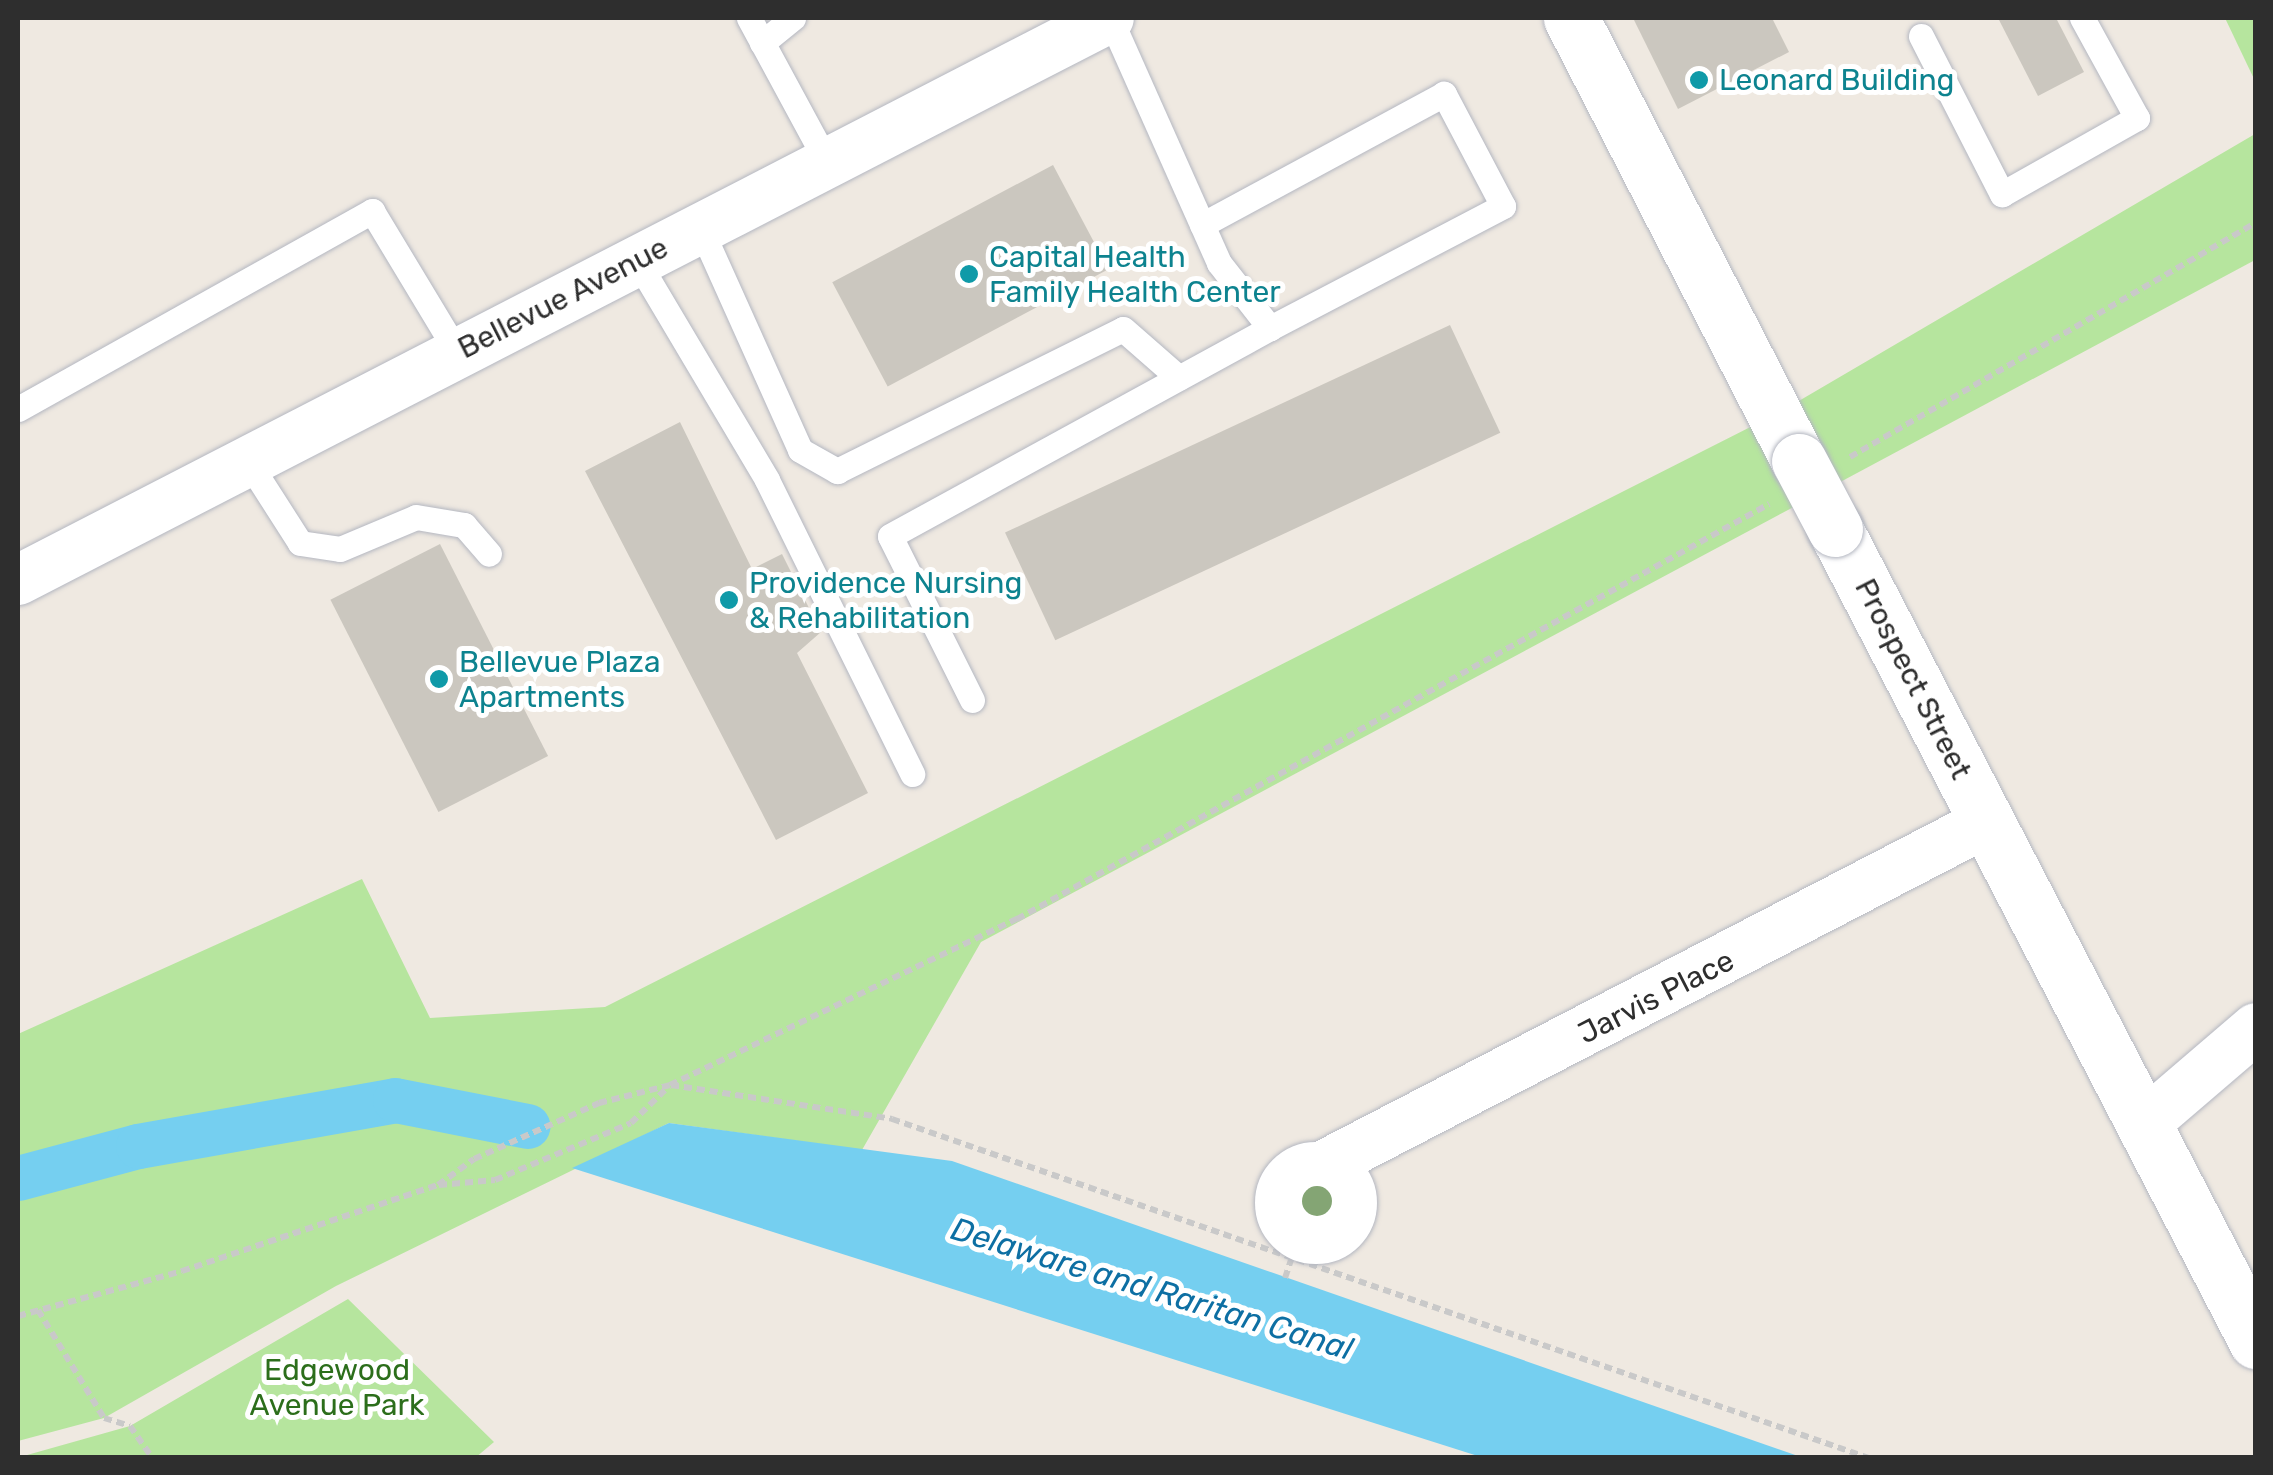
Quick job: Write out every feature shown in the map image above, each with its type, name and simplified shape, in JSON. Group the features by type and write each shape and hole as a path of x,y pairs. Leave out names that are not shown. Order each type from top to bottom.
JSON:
{"street":[{"name":"Bellevue Avenue","path":"18,580 1109,18"},
{"name":"Prospect Street","path":"1571,18 2256,1341"},
{"name":"Jarvis Place","path":"1292,1257 1328,1238 1349,1219 1345,1181 1322,1166 1987,822"},
{"path":"2143,1125 2256,1028"}],"lane":[{"path":"749,18 828,164"},
{"path":"762,42 793,18"},
{"path":"1109,18 1219,263 1270,328"},
{"path":"1921,36 2002,194 2137,118 2082,18"},
{"path":"972,700 890,536 1502,206 1444,94 1202,225"},
{"path":"18,409 372,211 457,352"},
{"path":"700,228 800,450 836,471 1123,329 1179,378"},
{"path":"636,260 768,480 912,774"},
{"path":"246,460 300,543 340,549 416,516 464,524 490,554"}],"path":[{"path":"438,1185 474,1159 599,1103 670,1085 1017,920 2256,223"},
{"path":"18,1316 182,1271 438,1185 495,1180 631,1123 670,1085"},
{"path":"670,1085 892,1119 1869,1458"},
{"path":"38,1310 104,1418 130,1426 152,1458"}],"green space":[{"path":"2225,18 2255,18 2255,81"},
{"path":"2255,134 2255,260 981,942 862,1150 669,1123 336,1286 104,1418 18,1441 18,1034 362,879 430,1018 605,1007 1780,412"},
{"name":"Edgewood Avenue Park","path":"348,1299 494,1442 475,1458 20,1457 130,1426"}],"water":[{"path":"669,1123 952,1161 1801,1457 1481,1457 572,1168"}],"building":[{"name":"Leonard Building","path":"1633,18 1772,18 1789,52 1678,109"},
{"path":"1998,18 2056,18 2084,72 2038,96"},
{"name":"Capital Health Family Health Center","path":"1053,165 1108,269 888,387 832,282"},
{"path":"1450,325 1500,433 1055,640 1005,533"},
{"name":"Providence Nursing & Rehabilitation","path":"680,422 752,569 782,554 821,632 797,653 868,793 776,840 585,471"},
{"name":"Bellevue Plaza Apartments","path":"440,544 548,756 438,812 330,600"}],"waterway":[{"name":"Delaware and Raritan Canal","path":"18,1178 138,1146 395,1100 527,1126"}],"place":[{"name":"Leonard Building","path":"1699,80"},
{"name":"Capital Health Family Health Center","path":"969,274"},
{"name":"Providence Nursing & Rehabilitation","path":"729,600"},
{"name":"Bellevue Plaza Apartments","path":"439,679"}]}
